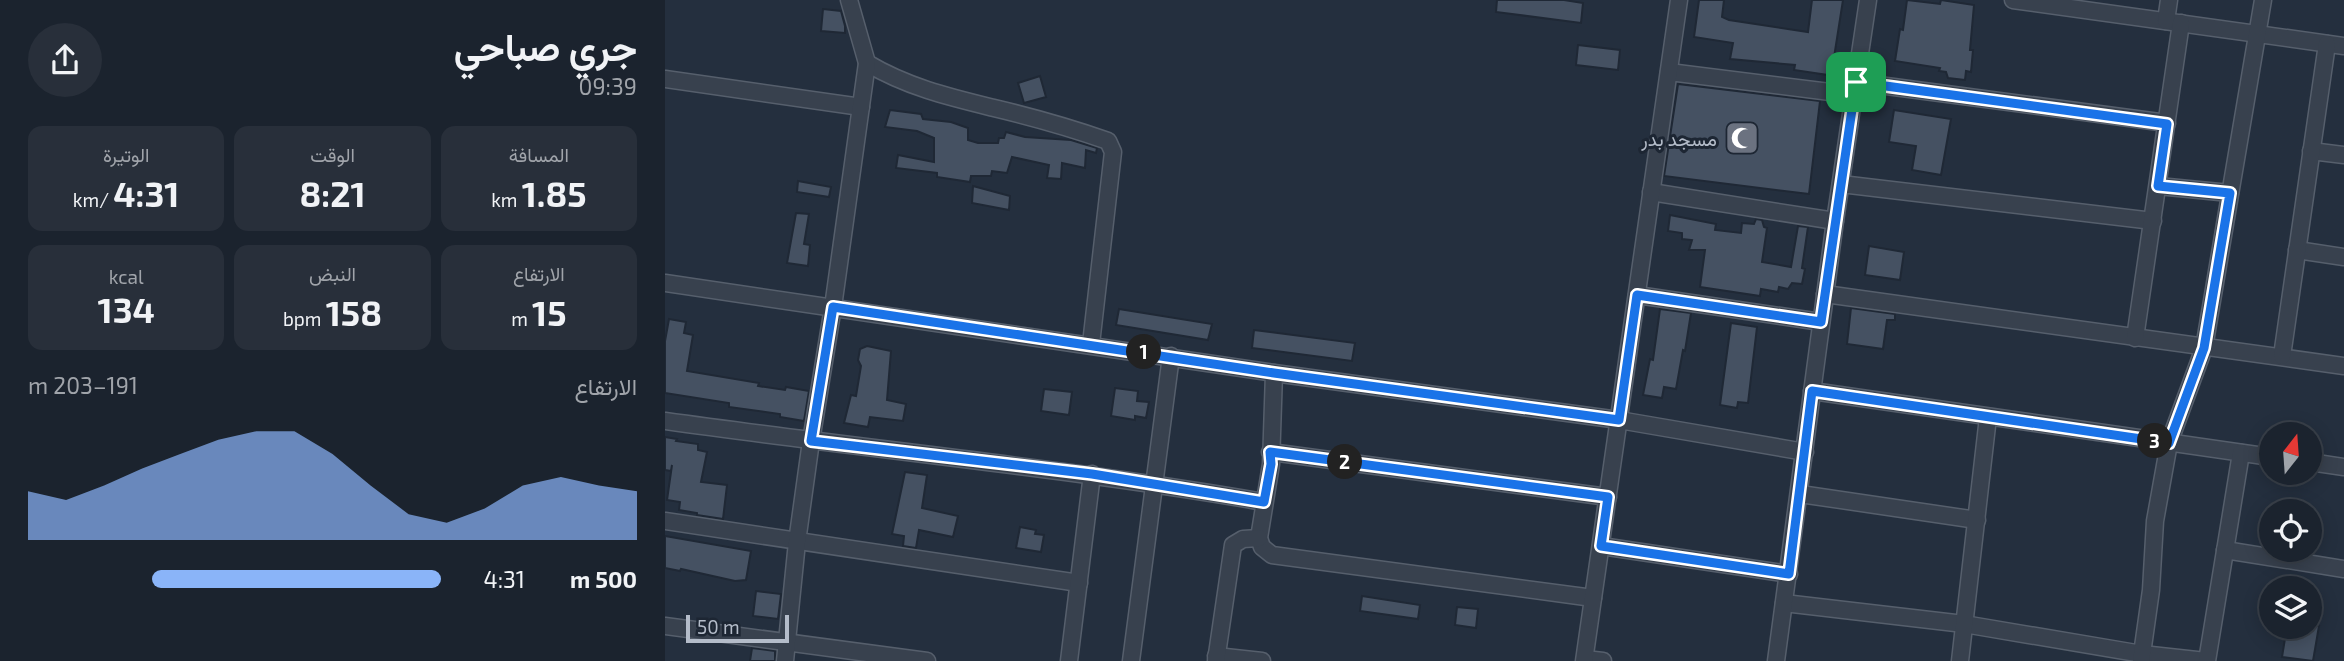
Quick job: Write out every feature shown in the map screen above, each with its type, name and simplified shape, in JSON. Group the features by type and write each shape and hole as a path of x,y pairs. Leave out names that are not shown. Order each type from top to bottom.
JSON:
{"street":[{"path":"785,661 797,542 867,63 849,0"},
{"path":"1603,661 1585,660 1679,0"},
{"path":"1776,661 1821,322 1868,0"},
{"path":"2013,0 2344,46"},
{"path":"2134,338 2167,124 2174,22 2169,0"},
{"path":"2141,657 2151,590 2155,521 2169,443 2204,348 2263,0"},
{"path":"2282,356 2327,44"},
{"path":"867,63 891,78 921,90 1004,110 1108,141 1114,152 1091,344"},
{"path":"1669,72 1855,88 2167,124"},
{"path":"665,79 861,107"},
{"path":"2311,151 2344,155"},
{"path":"1841,184 2153,221"},
{"path":"2158,186 2230,193"},
{"path":"1651,192 1836,221"},
{"path":"2297,250 2344,257"},
{"path":"665,283 1274,373 1619,420 1805,452"},
{"path":"1825,294 2344,366"},
{"path":"1637,295 1821,322"},
{"path":"1131,661 1171,356"},
{"path":"1274,373 1271,464 1259,538 1262,547 1272,555 1593,598"},
{"path":"1812,391 2259,455"},
{"path":"1960,661 1988,418"},
{"path":"665,421 1092,474 1264,502"},
{"path":"1270,452 1608,497"},
{"path":"1784,603 1964,624 2141,657 2207,661 2241,453"},
{"path":"2322,464 2344,467"},
{"path":"1069,661 1092,474"},
{"path":"1800,494 1977,520"},
{"path":"665,521 1079,583"},
{"path":"1259,538 1243,539 1233,545 1216,658 1262,661"},
{"path":"1601,546 1789,574"},
{"path":"2225,550 2344,569"},
{"path":"665,626 927,661"}],"building":[{"path":"1497,0 1564,0 1583,3 1581,23 1496,12"},
{"path":"1699,0 1724,0 1722,17 1729,20 1808,32 1812,0 1843,0 1833,64 1829,64 1828,75 1794,70 1795,65 1730,59 1733,43 1694,37"},
{"path":"1907,0 1940,4 1941,0 1974,5 1971,72 1966,71 1965,80 1948,78 1946,72 1939,71 1940,68 1895,61"},
{"path":"823,9 841,11 845,33 821,31"},
{"path":"1578,45 1620,50 1618,70 1576,65"},
{"path":"1040,76 1046,97 1024,103 1018,83"},
{"name":"مسجد بدر","path":"1678,84 1820,101 1809,194 1664,176"},
{"path":"890,110 921,114 923,119 951,122 968,128 968,140 978,143 998,143 999,138 1004,138 1006,132 1025,137 1071,140 1097,148 1096,153 1086,150 1085,168 1062,163 1061,179 1047,178 1049,165 1012,157 1007,173 992,171 991,176 971,176 970,182 937,177 937,173 896,168 898,155 934,162 934,138 917,131 885,127"},
{"path":"1894,110 1951,119 1941,175 1912,170 1916,146 1889,142"},
{"path":"798,181 831,187 829,197 797,192"},
{"path":"973,186 1010,196 1009,210 972,203"},
{"path":"796,213 809,214 804,244 810,245 808,266 787,263"},
{"path":"1670,215 1716,224 1715,230 1741,233 1742,223 1754,224 1756,219 1762,220 1767,228 1762,262 1791,267 1798,226 1808,227 1802,284 1792,283 1788,289 1779,287 1778,292 1761,289 1760,296 1700,287 1705,250 1689,250 1692,240 1682,239 1682,233 1668,231"},
{"path":"1869,246 1904,252 1900,280 1865,275"},
{"path":"1851,308 1895,314 1895,320 1887,320 1883,349 1847,344"},
{"path":"1119,309 1212,324 1208,340 1116,325"},
{"path":"1660,309 1691,313 1676,389 1664,387 1662,398 1643,395 1650,359 1653,360"},
{"path":"669,319 686,322 684,333 693,335 687,371 759,383 758,386 809,391 804,421 780,417 780,414 729,407 729,403 665,393 665,341"},
{"path":"1731,323 1757,327 1748,403 1738,402 1737,408 1720,405"},
{"path":"1254,330 1355,343 1352,361 1252,348"},
{"path":"867,346 891,351 887,400 906,404 903,421 870,417 868,427 844,423 851,395 856,396 861,366 858,360 860,349"},
{"path":"1115,388 1138,391 1137,401 1149,402 1146,418 1135,416 1135,420 1111,416"},
{"path":"1044,389 1072,392 1069,415 1041,411"},
{"path":"665,437 698,444 698,450 707,452 701,482 727,485 723,519 679,510 680,502 667,500 672,465 671,471 665,470"},
{"path":"905,472 927,475 922,508 958,516 953,537 919,530 916,548 903,546 904,536 892,534"},
{"path":"1020,527 1036,530 1035,534 1044,535 1041,552 1016,548"},
{"path":"665,536 751,551 746,580 735,581 665,568"},
{"path":"756,591 781,594 778,619 753,616"},
{"path":"1362,596 1420,605 1418,619 1360,611"},
{"path":"1457,607 1478,609 1476,628 1455,625"},
{"path":"2285,639 2317,639 2313,661 2282,657"},
{"path":"752,648 775,651 775,661 750,661"}],"place":[{"name":"مسجد بدر","path":"1742,138"}],"route":[{"path":"1856,82 2167,124 2158,186 2230,193 2204,348 2169,443 1812,391 1789,574 1601,546 1608,497 1270,452 1271,464 1264,502 1092,474 811,441 833,307 1274,373 1619,420 1637,295 1821,322 1856,82"}]}
